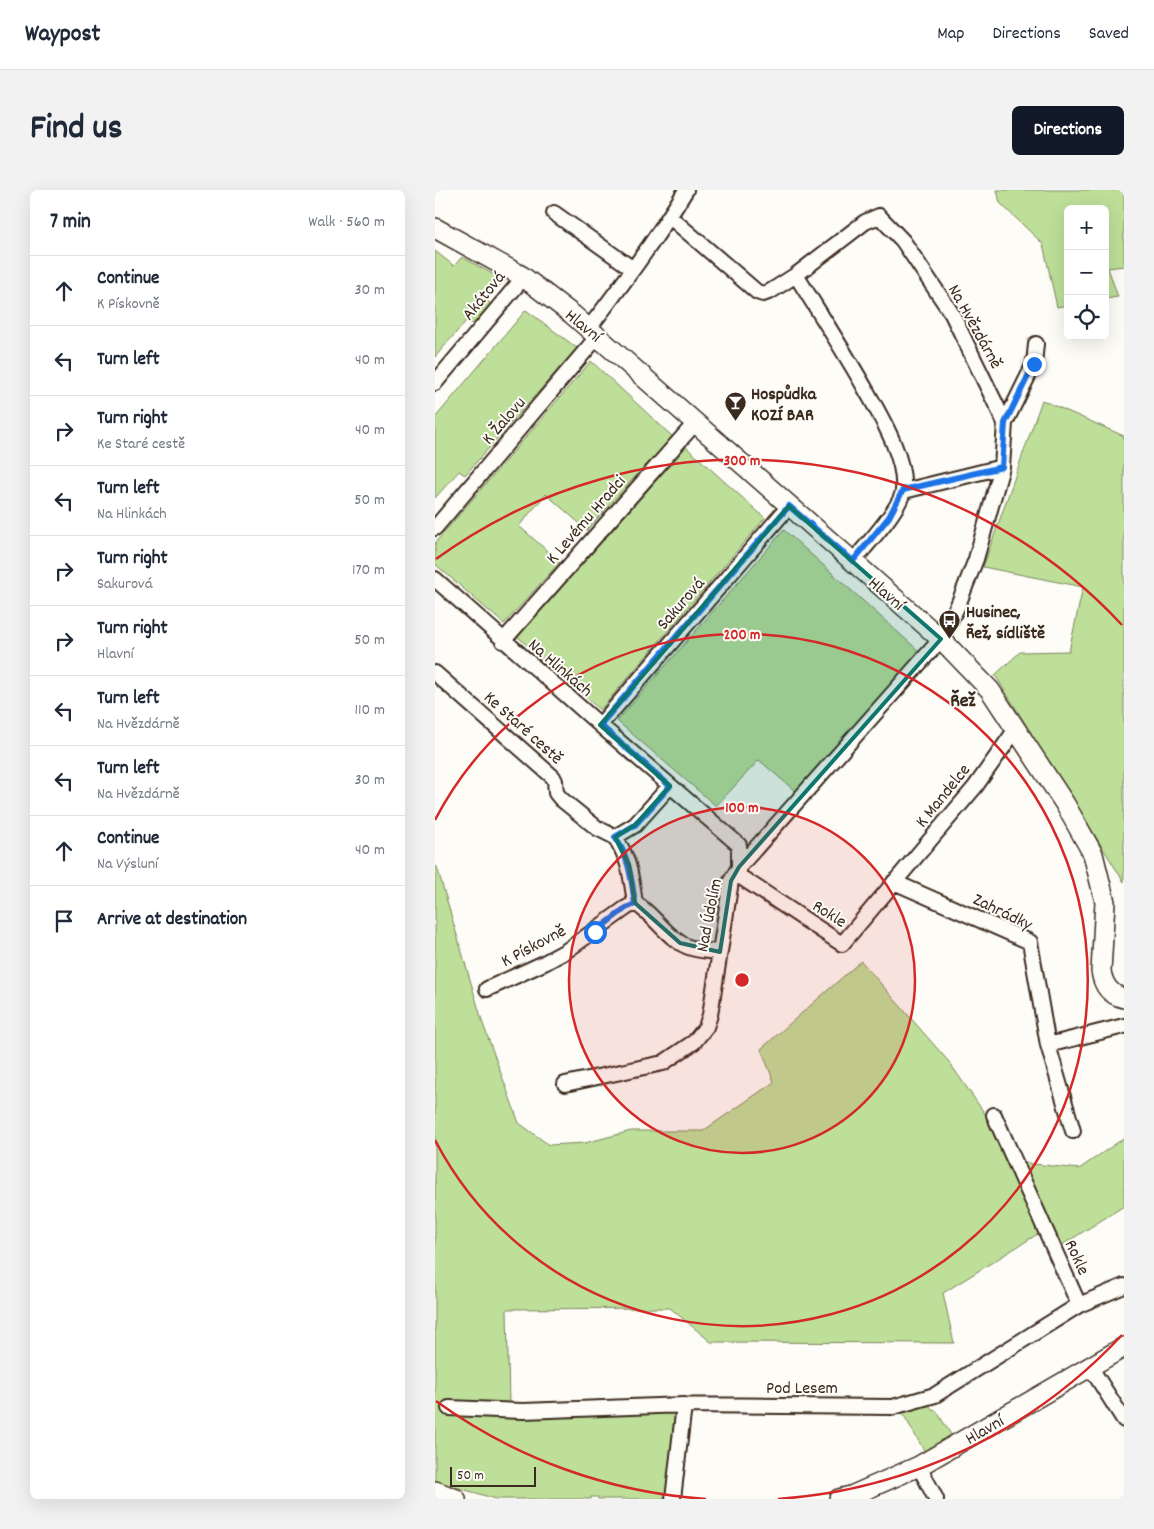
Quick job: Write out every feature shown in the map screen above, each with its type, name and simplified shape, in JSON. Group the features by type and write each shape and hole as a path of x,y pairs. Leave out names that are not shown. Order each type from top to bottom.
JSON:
{"street":[{"name":"K Žalovu","path":"435,528 594,332 633,269 670,217 686,190"},
{"path":"554,213 633,269"},
{"name":"Na Hvězdárně","path":"796,275 865,222 879,216 903,241 952,314 1005,423 1002,467 976,559 958,605 941,640"},
{"path":"670,217 757,292 763,294 771,291 796,275 879,415 901,465 903,490 889,517 853,561"},
{"name":"Hlavní","path":"435,228 522,276 594,332 941,640 990,690 1065,804 1093,854 1105,902 1102,980 1108,990 1124,998"},
{"name":"Akátová","path":"435,383 518,284 522,276"},
{"path":"1005,423 1034,364 1036,344"},
{"name":"K Levému Hradci","path":"503,641 696,422"},
{"path":"903,490 1002,467"},
{"name":"Sakurová","path":"600,725 789,506"},
{"name":"Na Hlinkách","path":"435,579 503,641 739,845 739,867"},
{"name":"Nad Údolím","path":"565,1084 663,1063 694,1042 706,1027 731,881 739,867 941,640"},
{"name":"Ke Staré cestě","path":"435,673 553,777 556,793 561,799 597,828 615,837"},
{"name":"K Mandelce","path":"894,882 975,787 1016,729"},
{"path":"670,786 635,825 615,837 624,851 629,865 635,904 647,911 680,943 689,947 720,952"},
{"name":"Rokle","path":"739,867 739,876 842,944 894,882"},
{"name":"Zahrádky","path":"894,882 1030,942 1048,1045 1073,1131"},
{"name":"K Pískovně","path":"487,989 567,951 626,908 635,904"},
{"path":"1048,1045 1124,1026"},
{"name":"Rokle","path":"994,1115 1079,1305"},
{"name":"Pod Lesem","path":"449,1408 523,1411 684,1405 893,1407 935,1395 1079,1305 1124,1286"},
{"name":"Hlavní","path":"839,1499 851,1496 919,1466 1091,1368 1124,1347"},
{"path":"1091,1368 1124,1420"},
{"path":"673,1499 684,1405"},
{"path":"919,1466 936,1499"},
{"path":"435,1491 456,1499"}],"highlighted area":[{"path":"789,506 941,639 739,867 731,881 720,952 680,943 635,903 629,865 615,837 635,825 670,786 600,725"}],"green space":[{"path":"997,190 1122,190 1124,193 1124,266 1109,268 1109,205 1064,205 1064,306 1057,307 1043,244 1000,203"},
{"path":"435,251 454,266 462,257 505,281 483,298 494,306 476,327 467,320 435,357"},
{"path":"1109,271 1118,297 1109,298"},
{"path":"526,310 577,348 465,475 459,471 435,498 435,418"},
{"path":"591,361 674,438 644,467 587,530 546,494 519,526 560,562 504,624 435,564 435,543"},
{"path":"1042,400 1124,436 1124,882 995,675 1020,652 1069,651 1083,587 983,567"},
{"path":"686,447 765,518 600,710 518,637"},
{"path":"784,530 920,652 795,791 759,760 716,806 617,721"},
{"path":"435,865 483,1024 519,1123 549,1145 585,1143 631,1131 703,1131 774,1082 761,1049 861,961 949,1062 999,1134 1041,1232 943,1293 954,1343 711,1342 670,1308 507,1309 509,1405 676,1410 680,1414 670,1499 598,1499 598,1497 591,1497 591,1499 496,1499 435,1481"},
{"path":"1124,1138 1124,1206 1056,1249 1015,1162 1079,1169"},
{"path":"928,1403 933,1411 936,1410 953,1438 926,1454 901,1410"}],"place":[{"name":"Hospůdka KOZÍ BAR","path":"735,422"},
{"name":"Husinec, Řež, sídliště","path":"950,640"}],"district":[{"name":"Řež","path":"963,699"}],"route":[{"path":"595,932 626,908 635,904 629,865 624,851 615,837 635,825 670,786 600,725 789,506 853,561 889,517 899,502 903,490 1002,467 1005,423 1034,364"}]}
